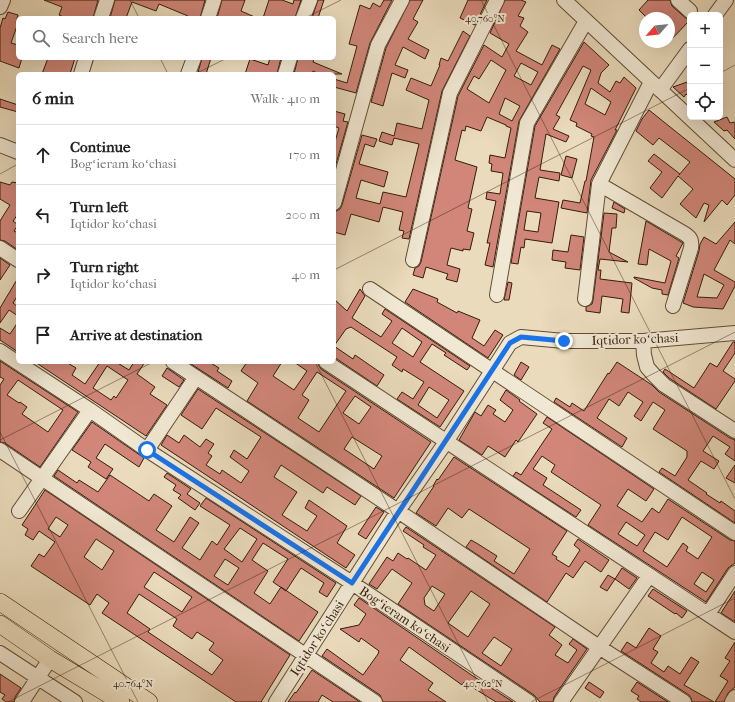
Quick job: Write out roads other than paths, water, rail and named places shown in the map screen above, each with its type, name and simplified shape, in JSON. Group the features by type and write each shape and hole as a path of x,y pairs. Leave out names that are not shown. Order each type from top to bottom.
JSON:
{"main road":[{"path":"0,602 140,699"},
{"path":"0,624 50,659 121,702"}],"street":[{"path":"0,7 3,0"},
{"path":"102,16 107,0"},
{"path":"209,16 214,0"},
{"path":"304,16 310,0"},
{"path":"336,196 378,45 402,0"},
{"path":"413,260 450,93 497,0"},
{"path":"564,0 735,160"},
{"path":"678,0 690,11"},
{"path":"717,12 726,0"},
{"path":"497,295 527,123 586,21"},
{"path":"584,299 599,184 656,86 687,52"},
{"path":"82,72 85,60"},
{"path":"189,72 193,60"},
{"path":"286,72 289,60"},
{"path":"0,146 16,151"},
{"path":"599,184 685,234 691,239 691,248 673,306"},
{"path":"0,248 16,259"},
{"path":"370,289 735,533"},
{"name":"Iqtidor koʻchasi","path":"276,702 398,511 493,372 510,343 521,337 564,341 643,341 735,333"},
{"path":"643,341 647,367 653,374 664,384 735,431"},
{"name":"Bogʻieram koʻchasi","path":"0,351 16,358"},
{"path":"176,364 398,511 599,647 684,702"},
{"path":"329,364 735,632"},
{"name":"Bogʻieram koʻchasi","path":"35,367 90,410 147,450 352,583 529,702"},
{"path":"147,450 196,377"},
{"path":"19,511 90,410"},
{"path":"0,450 375,702"},
{"path":"708,614 735,573"},
{"path":"561,702 649,576"},
{"path":"0,653 75,702"},
{"path":"22,702 50,659"},
{"path":"732,702 735,697"}]}
